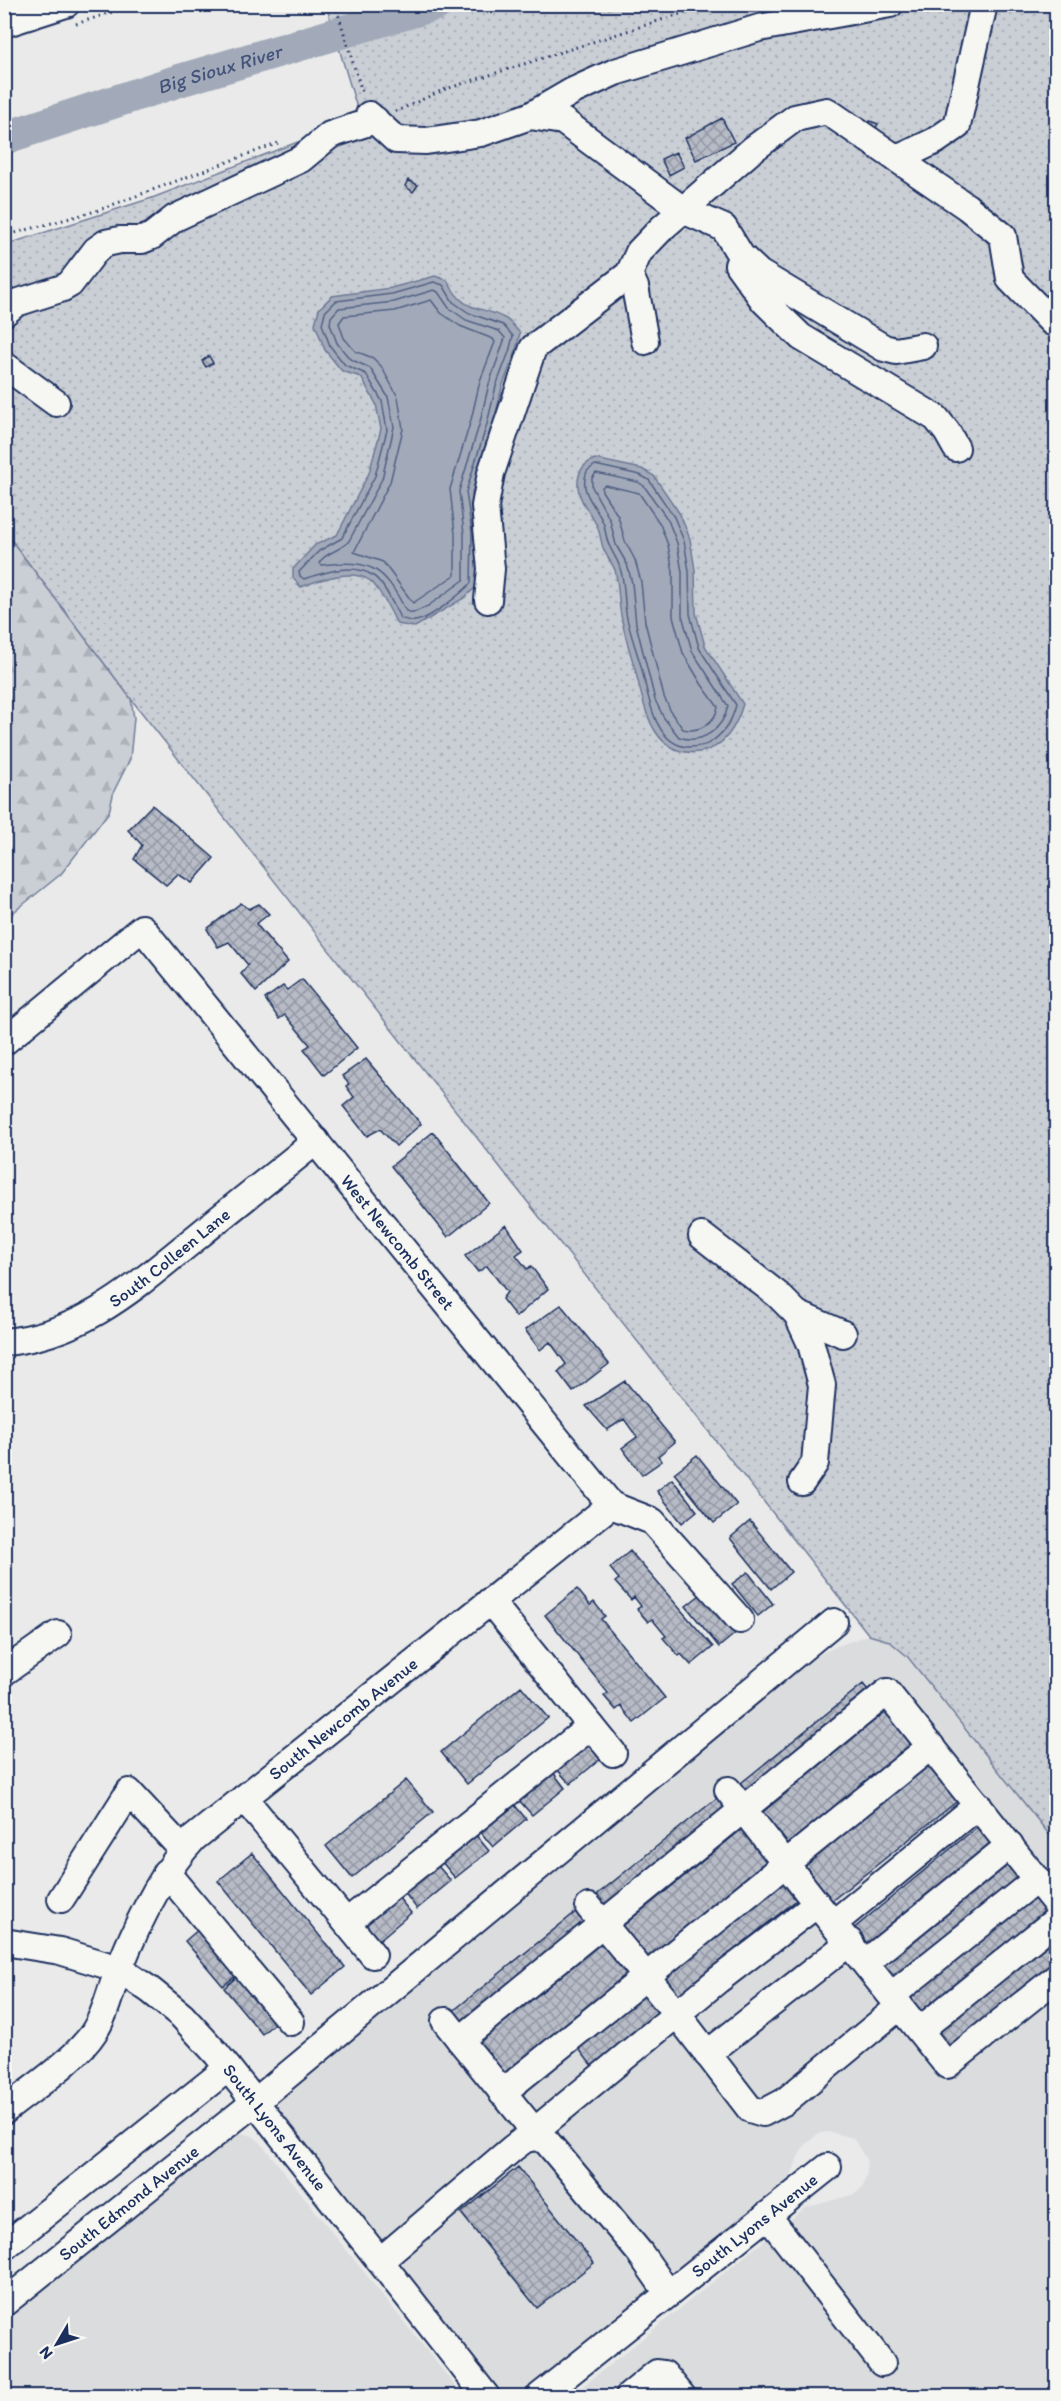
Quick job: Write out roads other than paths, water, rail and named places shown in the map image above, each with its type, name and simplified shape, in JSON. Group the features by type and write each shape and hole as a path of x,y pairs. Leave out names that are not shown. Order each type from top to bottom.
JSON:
{"street":[{"path":"4,24 66,4"},
{"path":"4,313 16,303 70,284 96,250 106,243 120,240 142,240 152,236 175,218 300,159 330,135 372,118 396,140 426,141 481,133 530,116 573,90 615,72 759,28 890,4"},
{"path":"897,159 935,141 957,126 984,4"},
{"path":"488,600 491,569 485,506 491,473 533,348 630,274 639,252 683,210 752,150 795,118 827,111 967,207 1003,236 1010,279 1052,322"},
{"path":"530,116 563,121 683,210 724,228 748,264 872,342 896,351 923,346"},
{"path":"724,228 741,279 801,337 936,418 948,432 956,448"},
{"path":"630,274 635,287 645,341"},
{"path":"4,365 56,403"},
{"name":"West Newcomb Street","path":"4,1042 142,928 610,1505"},
{"name":"South Colleen Lane","path":"4,1342 19,1341 65,1328 89,1318 126,1294 316,1141"},
{"path":"702,1236 778,1295 797,1314 811,1344 822,1385 815,1463 802,1482"},
{"path":"797,1314 843,1334"},
{"path":"610,1505 652,1521 740,1620"},
{"name":"South Newcomb Avenue","path":"4,2111 15,2092 78,2051 93,2034 106,2011 119,1969 166,1872 194,1838 610,1505"},
{"path":"490,1601 613,1753"},
{"name":"South Edmond Avenue","path":"4,2303 255,2102 834,1622"},
{"path":"4,1672 58,1634"},
{"path":"668,2294 640,2253 547,2142 530,2136 502,2093 452,2030 881,1684 1056,1904"},
{"path":"347,1922 591,1726"},
{"path":"502,2093 931,1746"},
{"path":"61,1899 129,1792 183,1850"},
{"path":"244,1798 373,1955"},
{"path":"735,1800 947,2065 1056,1978"},
{"path":"834,1923 978,1805"},
{"path":"707,2054 1010,1845"},
{"path":"166,1872 291,2022"},
{"path":"596,1915 677,2014 750,2109 763,2113 784,2102 1036,1879"},
{"path":"380,2261 677,2014 817,1904"},
{"path":"920,2030 1056,1920"},
{"name":"South Lyons Avenue","path":"4,1942 60,1951 119,1969 182,2016 228,2068 486,2397"},
{"path":"4,2247 228,2068"},
{"name":"South Lyons Avenue","path":"548,2394 668,2294 828,2167"},
{"path":"767,2215 882,2363"},
{"path":"629,2397 657,2373 664,2374 682,2397"}],"water":[{"path":"435,276 447,280 460,299 467,304 506,319 520,333 472,493 478,533 477,586 464,598 415,627 397,624 381,594 369,580 344,575 301,587 293,578 293,569 315,545 337,535 369,473 381,429 376,404 361,377 342,371 325,350 315,324 319,309 332,296 391,288"},
{"path":"595,459 642,469 654,476 680,514 690,539 695,570 696,613 705,646 743,704 728,735 708,750 684,752 671,747 653,728 643,701 624,630 615,570 604,550 598,527 579,492 578,482 581,470"}],"waterway":[{"name":"Big Sioux River","path":"4,138 181,80 437,4"}]}
